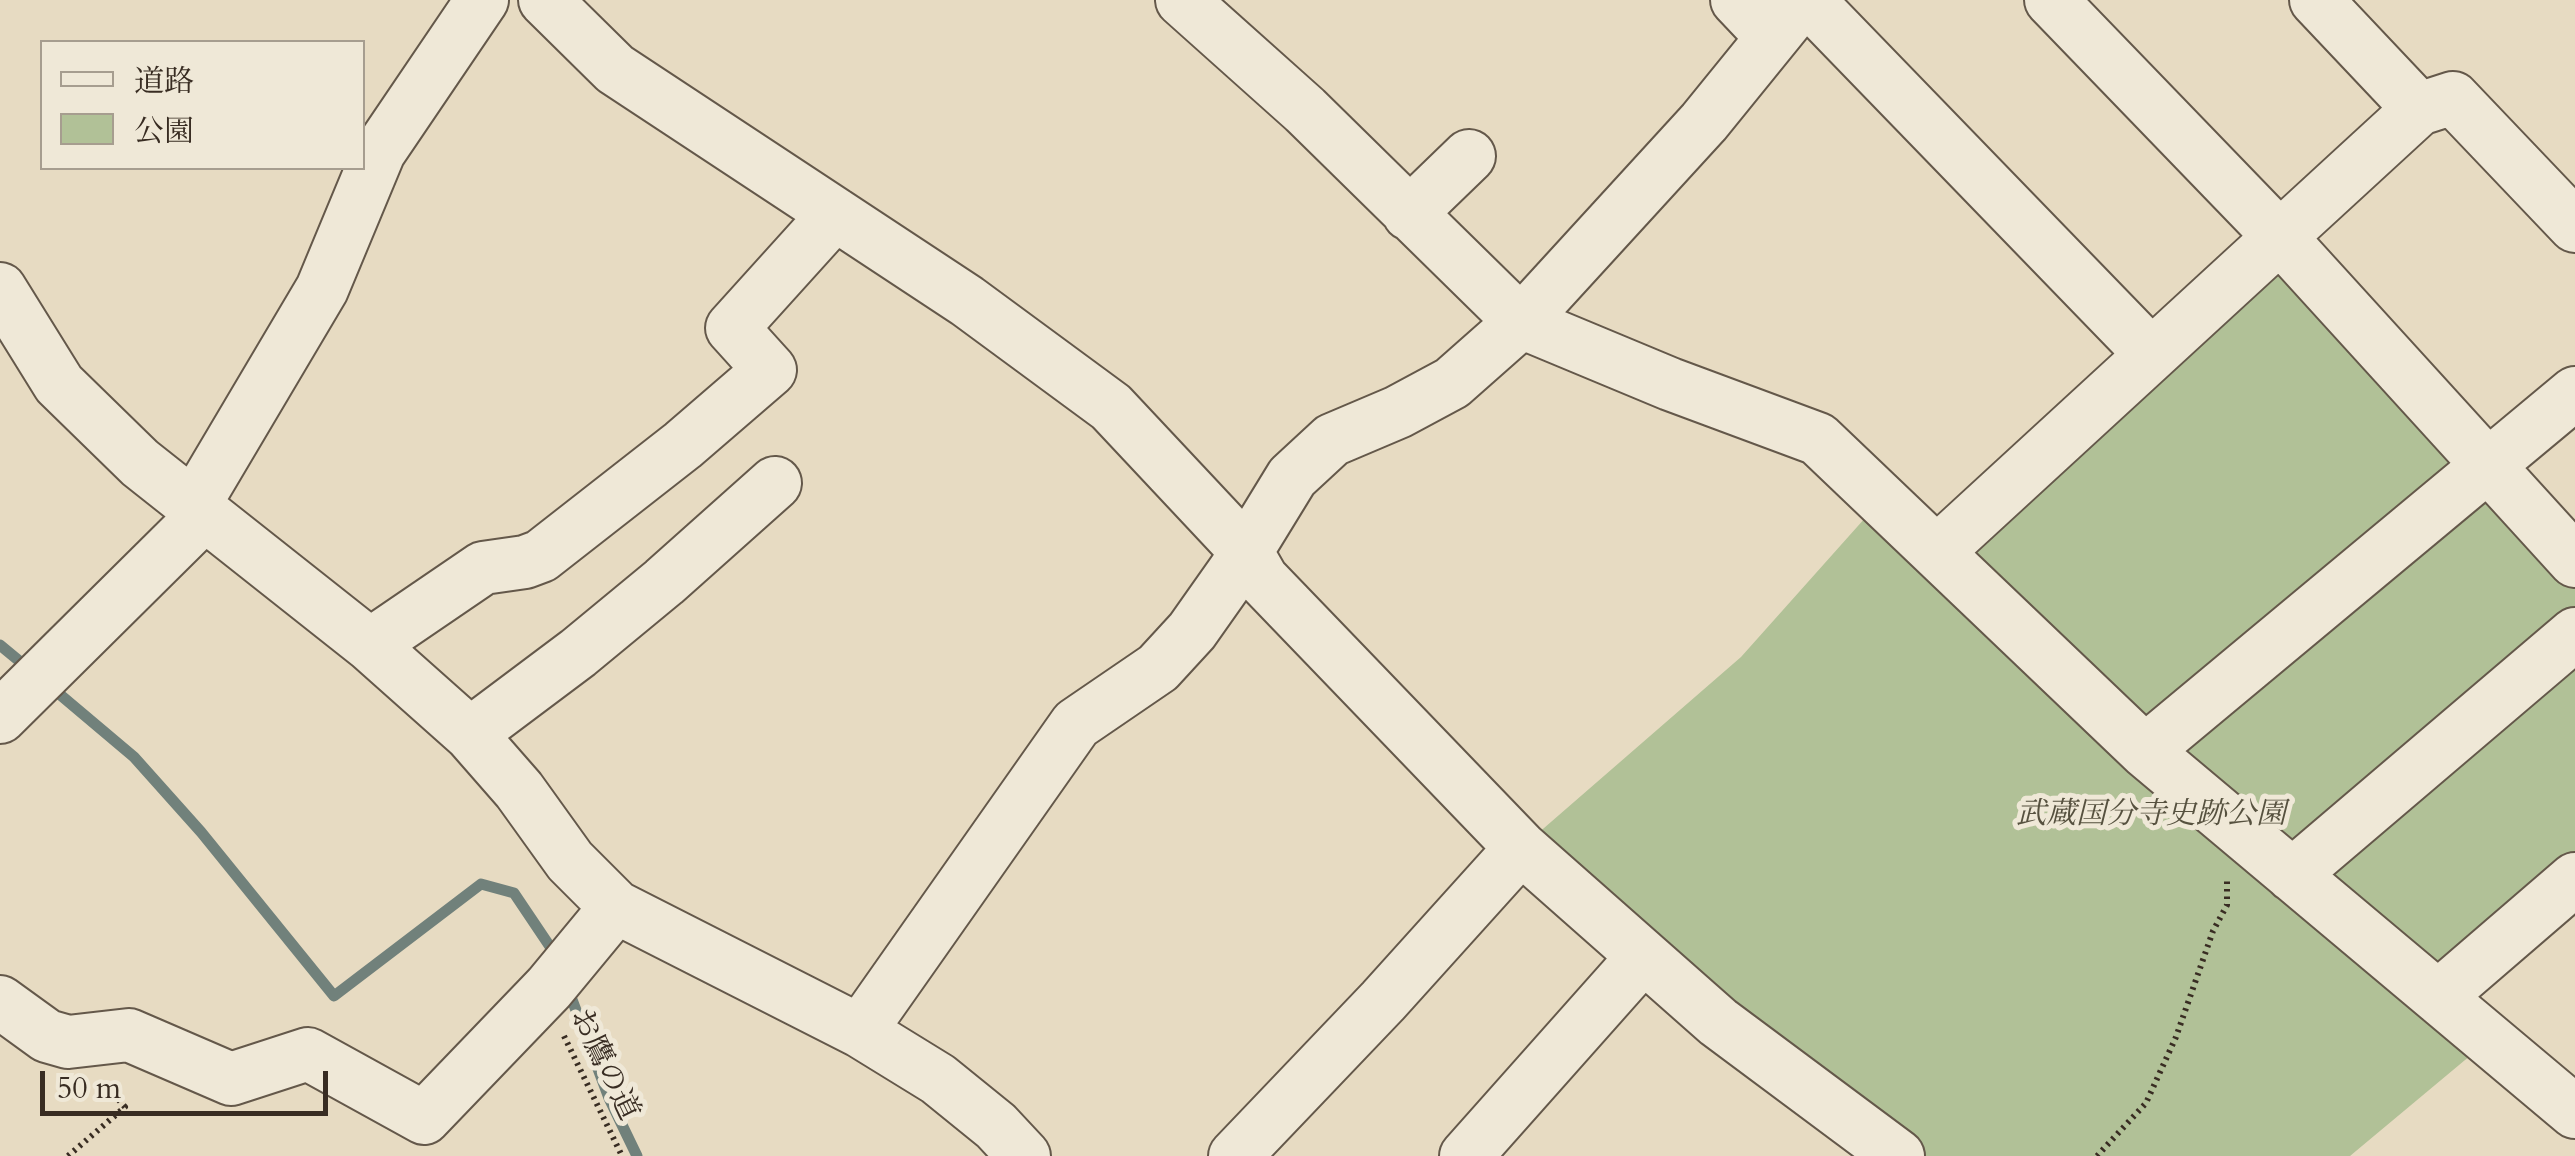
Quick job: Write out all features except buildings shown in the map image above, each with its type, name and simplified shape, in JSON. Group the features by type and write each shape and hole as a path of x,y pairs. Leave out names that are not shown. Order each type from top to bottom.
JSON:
{"street":[{"path":"29,691 199,510 322,289 379,152 482,0"},
{"path":"544,0 614,69 967,301 1111,407 1246,550 1262,579 1520,848 1718,1022 1898,1156"},
{"path":"1182,0 1305,110 1521,322 1670,384 1818,439 2144,751 2575,1112"},
{"path":"1736,0 1794,12 2151,354"},
{"path":"2052,0 2279,236 2575,561"},
{"path":"2316,0 2419,109"},
{"path":"860,1031 1076,724 1158,668 1192,631 1292,477 1332,440 1398,412 1452,383 1521,322 1704,122 1794,12"},
{"path":"1938,551 2419,109 2453,98 2575,226"},
{"path":"1409,214 1470,156"},
{"path":"370,646 483,568 541,556 683,445 770,370 732,328 835,214"},
{"path":"0,289 59,384 140,464 370,646 470,734 519,790 570,861 616,908 860,1031 938,1079 995,1146"},
{"path":"2144,751 2575,392"},
{"path":"470,734 650,594 775,483"},
{"path":"2292,875 2575,634"},
{"path":"1235,1156 1383,1001 1520,848"},
{"path":"2438,997 2575,879"},
{"path":"0,1002 47,1036 68,1042 129,1035 231,1079 308,1054 424,1118 556,980 616,908"},
{"path":"1466,1156 1642,958"}],"path":[{"path":"2096,1156 2146,1103 2176,1037 2213,931 2227,905 2227,820"},
{"name":"お鷹の道","path":"556,980 622,1156"},
{"path":"68,1042 125,1107 68,1156"}],"green space":[{"name":"武蔵国分寺史跡公園","path":"2279,236 2575,561 2575,879 2439,997 2489,1040 2350,1156 1898,1156 1521,848 1741,657 1882,499 1937,550"}],"waterway":[{"path":"0,645 29,669"},
{"path":"51,687 134,757 201,832 334,996 481,884 514,893 557,957"},
{"path":"568,989 609,1098 637,1156"}]}
